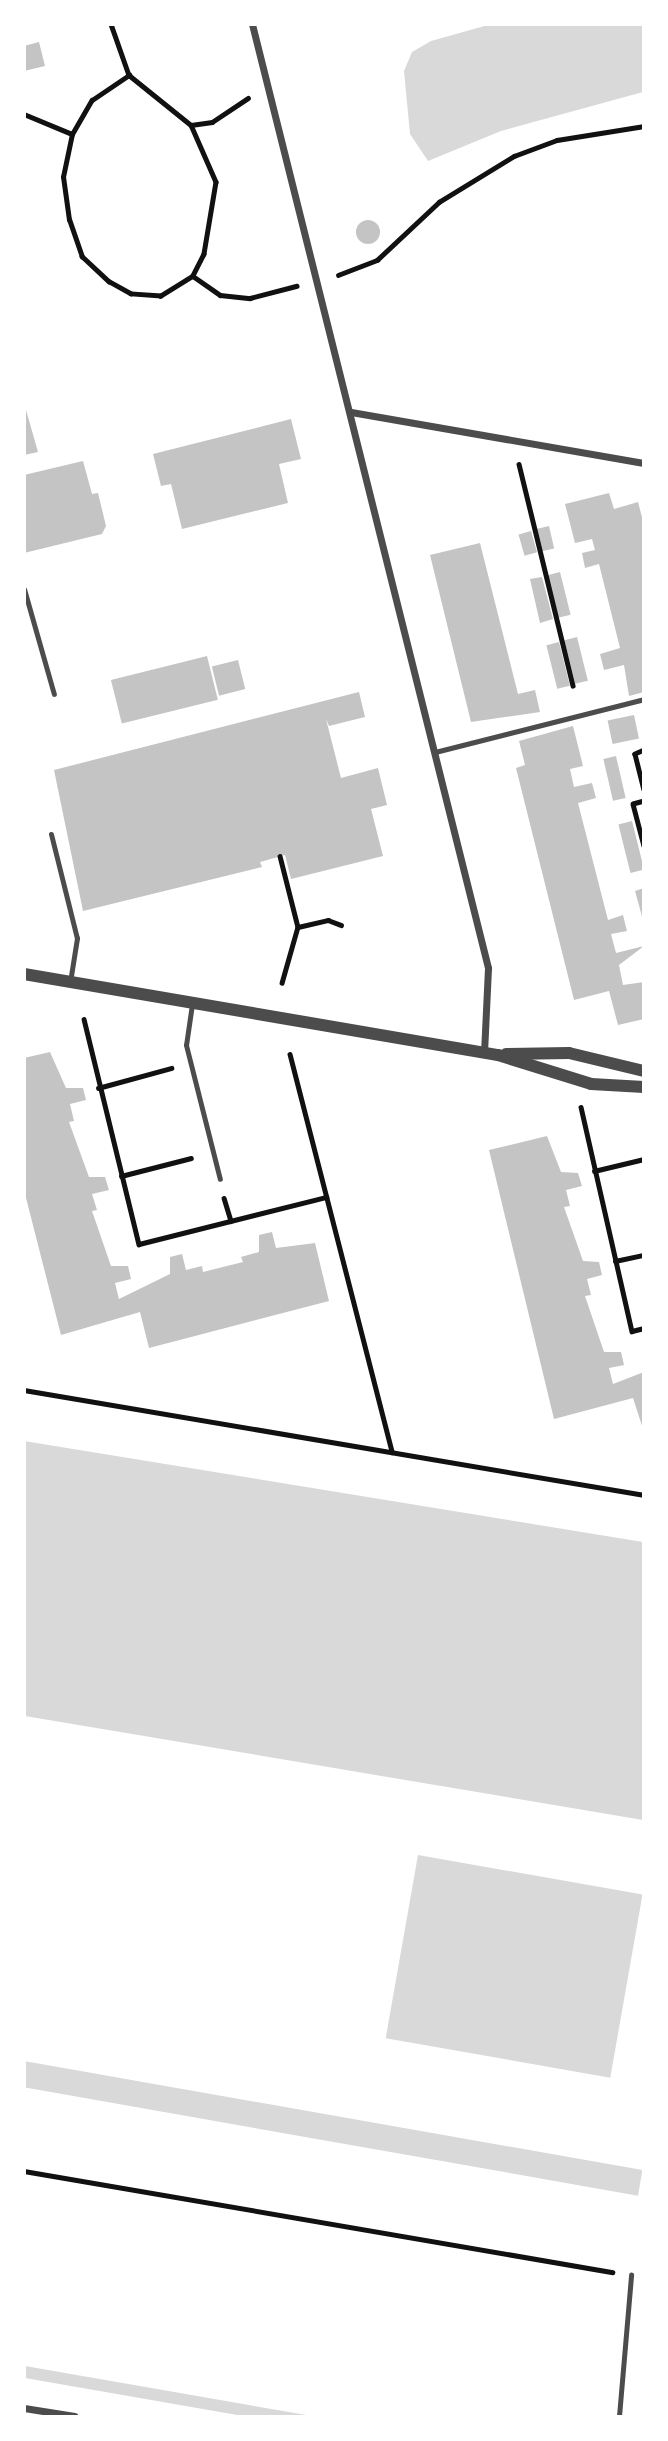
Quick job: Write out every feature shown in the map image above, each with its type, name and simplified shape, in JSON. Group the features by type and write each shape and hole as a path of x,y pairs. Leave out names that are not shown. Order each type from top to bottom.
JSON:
{"street":[{"path":"252,24 488,968 484,1052"},
{"path":"351,412 643,463"},
{"path":"24,974 484,1052 564,1079 643,1087"},
{"path":"498,1055 569,1053 643,1071"},
{"path":"24,2408 74,2417"}],"lane":[{"path":"24,589 54,694"},
{"path":"435,752 643,699"},
{"path":"51,834 77,938 70,982"},
{"path":"192,1003 186,1045 220,1179"},
{"path":"619,2417 631,2275"}],"path":[{"path":"111,24 129,75 191,125 216,182 215,214 192,276 173,293 149,298 109,282 82,257 63,177 72,134 92,100 129,75"},
{"path":"191,125 232,113 267,85"},
{"path":"24,114 72,134"},
{"path":"333,276 377,260 458,188 514,156 557,140 643,126"},
{"path":"192,276 220,295 250,298 300,285"},
{"path":"519,465 573,685"},
{"path":"643,750 635,754 643,789"},
{"path":"643,802 633,804 643,846"},
{"path":"280,856 298,927 282,983"},
{"path":"298,927 328,920 341,925"},
{"path":"83,1019 139,1244 326,1197"},
{"path":"290,1054 392,1452"},
{"path":"98,1087 191,1063"},
{"path":"581,1106 632,1331 643,1328"},
{"path":"121,1176 213,1152"},
{"path":"594,1171 643,1159"},
{"path":"615,1261 643,1255"},
{"path":"24,1390 643,1495"},
{"path":"24,2171 631,2275"}],"shaded area":[{"path":"488,25 643,25 643,92 501,131 428,161 410,134 404,71 412,52 431,41"},
{"path":"24,1441 643,1542 643,1820 25,1716"},
{"path":"418,1855 643,1895 610,2078 386,2038"},
{"path":"24,2061 642,2170 638,2196 24,2087"},
{"path":"24,2366 312,2416 243,2416 25,2378"}],"building":[{"path":"39,42 45,66 24,71 24,46"},
{"path":"363,220 373,220 380,227 380,237 373,244 363,244 356,237 356,227"},
{"path":"24,403 38,452 24,455"},
{"path":"291,419 301,459 279,464 288,503 182,529 171,484 161,486 153,454"},
{"path":"83,461 92,494 98,493 106,526 102,534 24,553 24,475"},
{"path":"609,493 614,509 638,502 644,525 644,692 629,696 624,665 604,670 600,654 620,648 599,564 585,568 582,553 595,550 592,539 575,543 565,504"},
{"path":"549,526 554,548 541,552 535,529"},
{"path":"531,531 537,552 525,556 519,535"},
{"path":"480,543 518,694 535,690 540,712 471,722 430,555"},
{"path":"560,572 571,615 558,618 547,575"},
{"path":"542,577 553,619 540,623 530,579"},
{"path":"577,637 588,681 575,684 564,640"},
{"path":"559,642 570,686 557,689 546,645"},
{"path":"207,656 218,700 122,724 111,680"},
{"path":"238,660 245,689 219,696 212,667"},
{"path":"359,692 365,717 329,726 326,719 341,778 378,768 387,805 371,809 383,856 291,879 285,855 260,862 262,867 83,911 54,770"},
{"path":"634,715 639,738 613,744 608,721"},
{"path":"573,726 583,766 570,769 574,787 592,783 596,798 578,803 608,920 623,915 627,931 611,934 616,953 644,946 619,965 623,985 644,982 644,1019 618,1025 609,991 574,1000 516,768 525,765 519,741"},
{"path":"616,756 626,798 613,801 603,759"},
{"path":"632,821 644,870 631,873 618,824"},
{"path":"644,888 644,920 643,920 635,891"},
{"path":"50,1052 66,1088 83,1088 86,1100 70,1104 74,1121 69,1122 89,1177 105,1177 109,1190 92,1194 97,1210 92,1211 111,1266 128,1266 131,1279 115,1283 119,1299 170,1274 170,1257 182,1254 186,1270 202,1266 203,1272 243,1262 241,1257 259,1252 259,1235 272,1232 276,1248 315,1243 329,1301 149,1348 140,1312 61,1335 24,1190 24,1058"},
{"path":"547,1136 561,1172 578,1173 582,1186 566,1190 570,1206 564,1207 583,1261 599,1262 602,1275 587,1279 591,1295 585,1296 604,1352 621,1352 624,1365 609,1368 613,1384 644,1372 644,1432 633,1398 554,1419 489,1150"}]}
